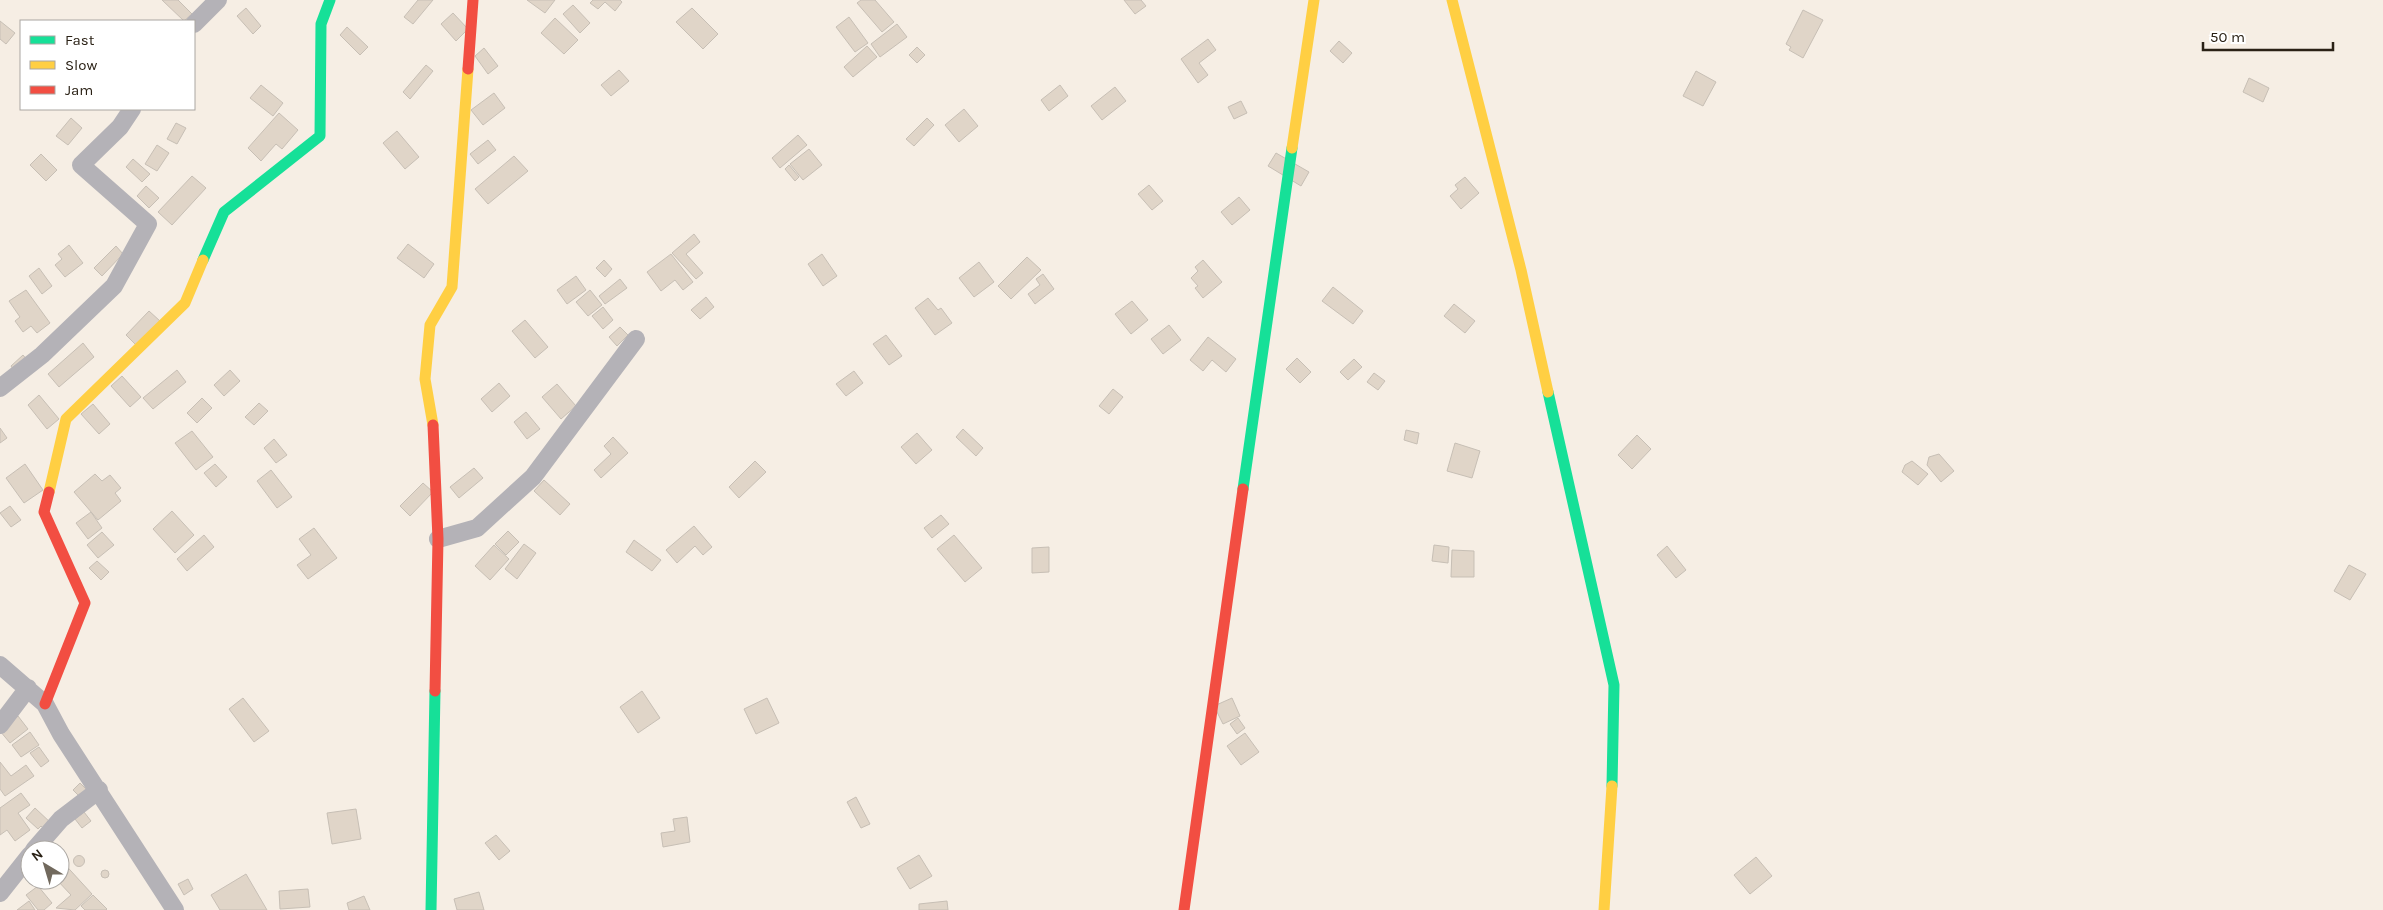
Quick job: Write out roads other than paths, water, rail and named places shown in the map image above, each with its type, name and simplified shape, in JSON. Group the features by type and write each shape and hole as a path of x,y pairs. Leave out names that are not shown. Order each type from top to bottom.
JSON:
{"street":[{"path":"195,23 218,0"},
{"path":"45,704 85,603 44,512 66,419 186,303 224,212 320,136 321,24 330,0"},
{"path":"431,910 438,539 435,435 425,378 430,325 452,287 473,0"},
{"path":"1184,910 1224,616 1314,0"},
{"path":"1452,0 1521,270 1614,685 1612,802 1604,910"},
{"path":"0,388 42,355 114,286 148,224 81,165 120,127 131,110"},
{"path":"438,539 477,528 534,477 636,339"},
{"path":"0,665 45,704 61,734 175,910"},
{"path":"0,725 28,688"},
{"path":"43,840 61,819 99,790"},
{"path":"0,893 20,868"}]}
